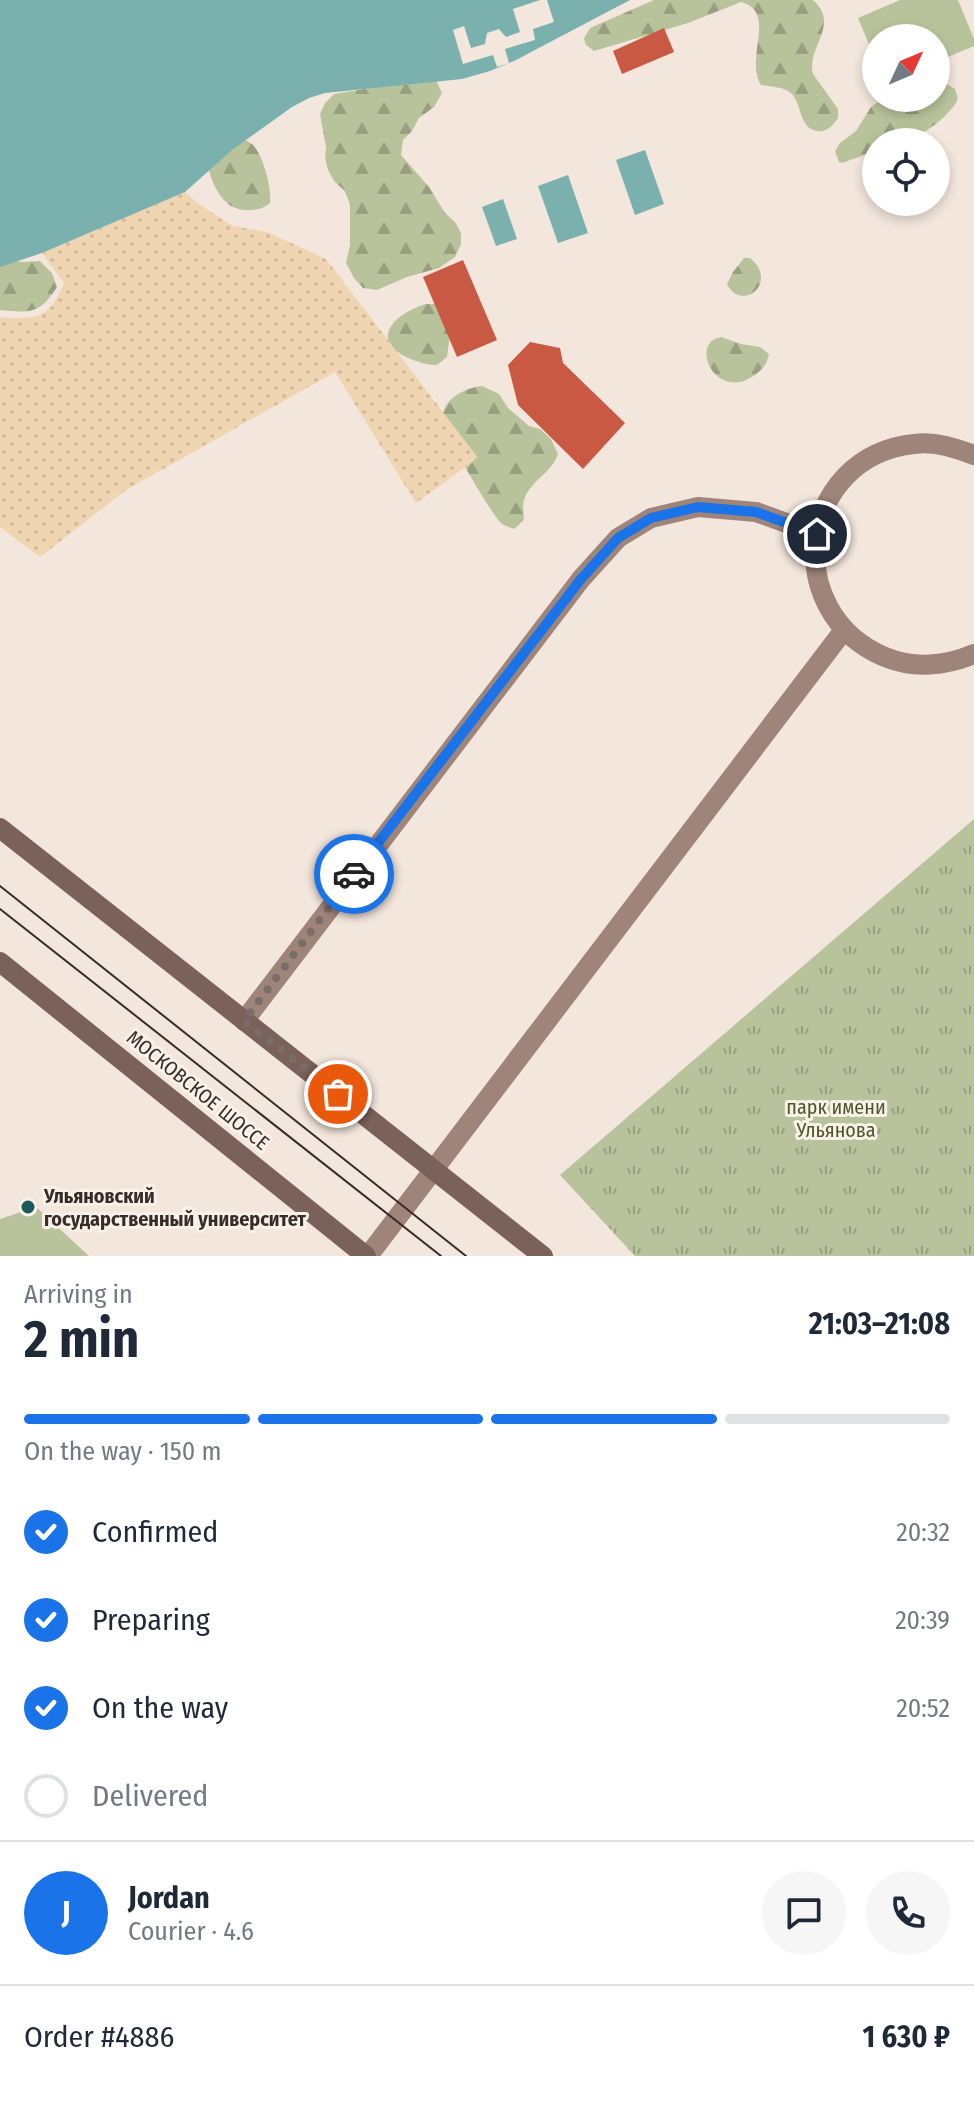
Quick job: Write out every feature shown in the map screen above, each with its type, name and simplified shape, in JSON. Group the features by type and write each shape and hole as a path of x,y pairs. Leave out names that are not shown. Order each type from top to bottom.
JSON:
{"main road":[{"path":"0,828 543,1256"},
{"name":"МОСКОВСКОЕ ШОССЕ","path":"0,962 367,1256"}],"street":[{"path":"974,455 946,445 915,444 885,451 858,466 836,488 821,515 815,545 816,576 826,605 844,630 868,650 896,662 927,666 957,661 974,654"},
{"path":"244,1021 571,592 618,538 651,518 698,507 756,512 817,534"},
{"path":"367,1256 844,630"}],"green space":[{"path":"654,0 813,0 824,18 812,64 813,74 838,109 838,118 827,130 811,129 789,91 761,85 756,62 757,15 752,7 741,2 688,23 594,51 586,45 584,38 590,28"},
{"path":"900,0 958,0 974,46 950,56 950,24 862,24 862,28 858,18"},
{"path":"436,80 442,93 434,107 419,118 403,140 401,155 455,222 461,233 461,244 455,257 439,268 377,290 363,288 346,263 350,245 350,205 345,191 328,170 320,114 334,94"},
{"path":"950,86 955,89 958,99 950,110"},
{"path":"868,112 949,112 929,128 862,128 862,156 839,162 835,151 856,131"},
{"path":"240,137 256,149 266,172 270,203 260,209 243,210 228,204 217,191 208,167"},
{"path":"744,258 750,258 758,267 761,277 755,291 741,296 727,284"},
{"path":"40,261 52,273 57,287 45,302 33,310 0,310 0,263"},
{"path":"426,304 436,304 450,334 447,357 437,365 419,362 399,353 388,337 395,321 403,314"},
{"path":"721,337 760,347 769,354 767,361 755,375 741,382 729,382 718,377 707,359 707,349 711,342"},
{"path":"482,386 499,394 508,408 529,426 540,429 551,439 558,454 551,467 527,493 523,502 524,520 514,529 502,524 489,506 459,457 443,420 446,406 455,396"},
{"name":"парк имени Ульянова","path":"974,819 974,1256 635,1256 560,1175"},
{"path":"36,1207 89,1256 0,1256 0,1219"}],"sand":[{"path":"185,192 233,226 267,232 326,259 478,458 416,503 335,372 126,490 40,557 0,527 0,317 32,317 40,315 53,304 64,283 42,253"}],"water":[{"path":"0,0 630,0 490,71 462,79 325,93 309,98 232,150 185,192 42,253 0,267"},
{"path":"645,150 664,204 635,215 616,160"},
{"path":"568,175 588,233 558,243 538,186"},
{"path":"503,199 517,239 496,246 482,207"}],"pier":[{"path":"547,0 554,22 533,29 535,40 505,49 509,63 497,67 493,55 463,64 453,30 464,26 471,48 485,44 487,33 499,29 506,37 520,32 513,9"}],"building":[{"path":"664,28 674,52 622,74 613,51"},
{"path":"463,260 497,340 457,357 423,277"},
{"path":"530,342 560,348 563,363 625,423 583,469 518,405 508,365"}],"tram line":[{"path":"0,886 466,1256"},
{"path":"0,909 441,1256"}],"way so far":[{"path":"338,1094 244,1021 354,874"}],"place":[{"name":"Ульяновский государственный университет","path":"28,1207"}],"route":[{"path":"354,874 581,579 618,538 651,518 698,507 756,512 817,534"}]}
